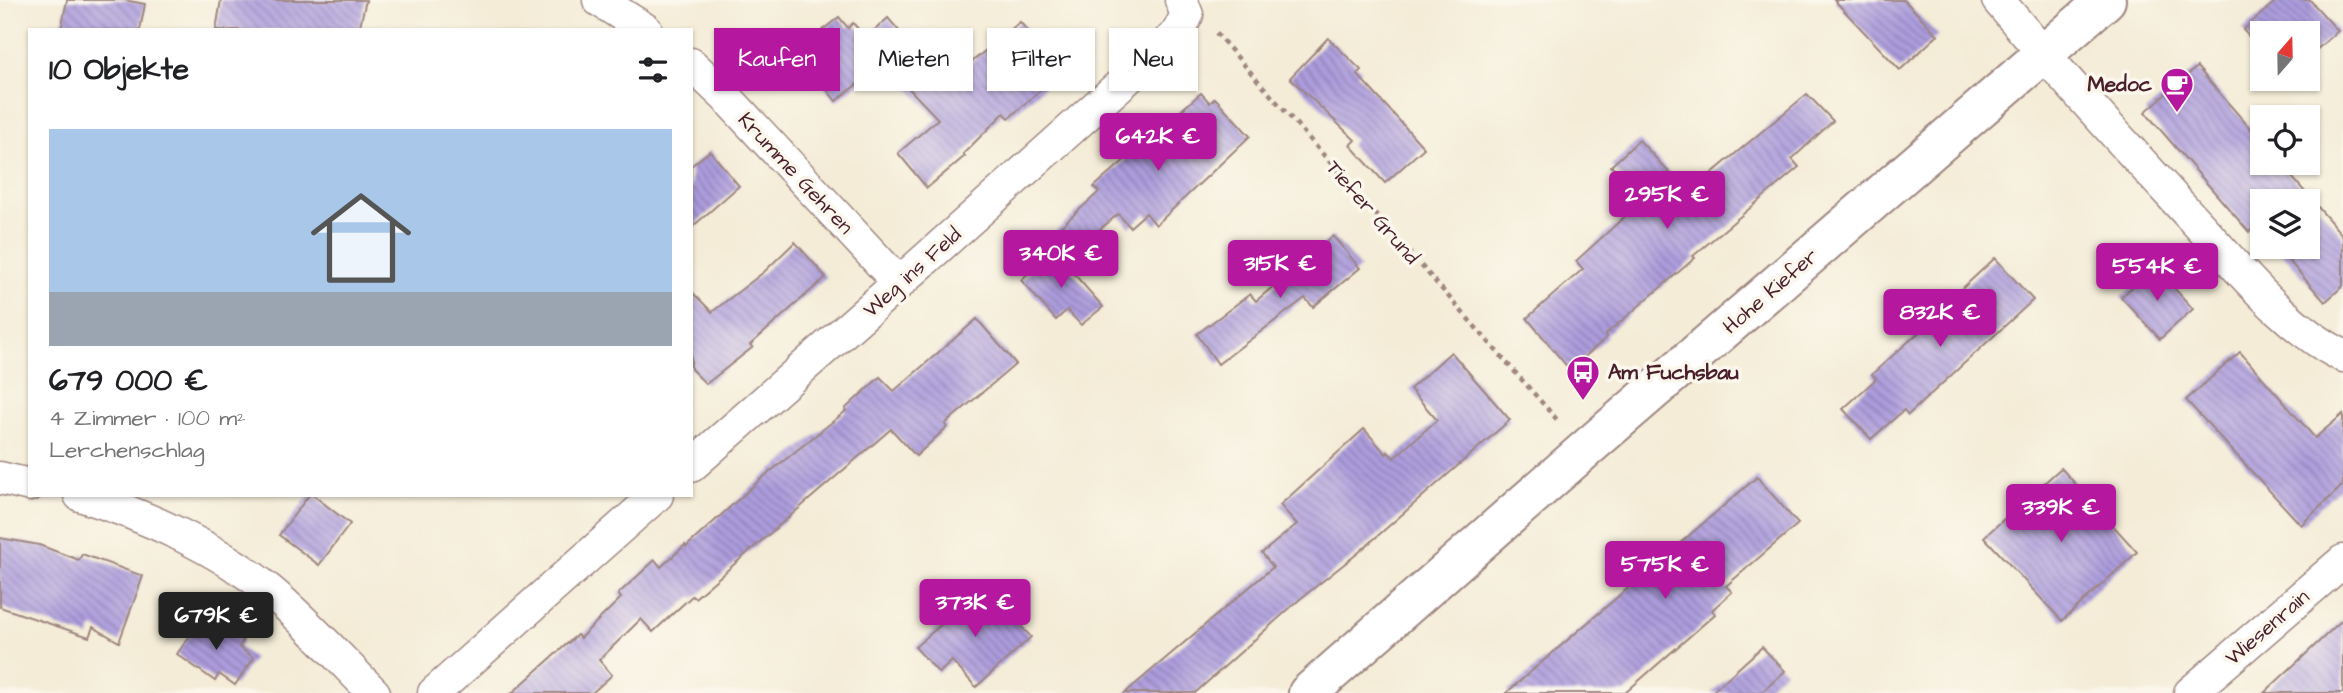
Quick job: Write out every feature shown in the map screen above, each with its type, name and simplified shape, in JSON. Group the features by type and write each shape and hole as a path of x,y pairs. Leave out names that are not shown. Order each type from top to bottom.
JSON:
{"street":[{"path":"599,0 643,28"},
{"path":"1997,0 2043,55 2279,311 2323,347 2343,356"},
{"name":"Hohe Kiefer","path":"1308,693 2106,0"},
{"name":"Weg ins Feld","path":"693,464 1177,34 1184,8"},
{"name":"Krumme Gehren","path":"693,66 726,97 900,283"},
{"path":"0,478 28,485"},
{"path":"86,497 142,517 209,550 269,590 374,693"},
{"path":"434,693 655,497"},
{"name":"Wiesenrain","path":"2190,693 2343,561"}],"path":[{"name":"Tiefer Grund","path":"1184,8 1203,17 1566,429"}],"building":[{"path":"67,0 124,0 145,4 140,28 61,28"},
{"path":"221,0 366,0 359,28 216,28"},
{"path":"1834,0 1904,0 1938,35 1900,70"},
{"path":"2277,0 2310,0 2338,31 2320,47 2320,21 2253,21"},
{"path":"839,17 848,28 853,23 857,28 854,28 854,87 836,101 828,91 840,91 840,28 825,28"},
{"path":"888,18 897,28 877,28"},
{"path":"1020,22 1025,28 1013,28"},
{"path":"2250,24 2250,38 2243,30"},
{"path":"1328,38 1361,70 1357,74 1424,148 1385,183 1350,145 1355,140 1290,78"},
{"path":"987,49 987,91 1039,91 1009,118 1004,113 963,154 965,156 927,188 898,153 938,119 911,91 973,91 973,61"},
{"path":"2197,67 2250,128 2250,175 2290,175 2302,189 2250,189 2249,232 2145,112"},
{"path":"1201,93 1210,103 1215,98 1250,136 1156,225 1146,213 1130,227 1118,214 1065,259 1047,239 1099,192 1094,187"},
{"path":"1807,94 1833,121 1792,159 1799,167 1693,256 1695,258 1605,335 1607,337 1570,370 1527,318 1583,269 1576,261 1643,200 1611,166 1639,140 1688,193"},
{"path":"710,151 739,186 693,226 693,164"},
{"path":"2320,209 2343,236 2343,286 2325,302 2287,259 2320,259"},
{"path":"1333,236 1360,268 1313,307 1305,298 1218,364 1197,334 1250,294 1256,301"},
{"path":"795,242 826,277 750,345 753,347 706,384 693,371 693,293 712,312 764,272"},
{"path":"1054,251 1103,307 1081,325 1067,310 1056,320 1021,280"},
{"path":"1995,258 2033,300 1908,415 1904,410 1871,439 1843,409 1876,379 1872,374 1953,302 1951,299"},
{"path":"2155,267 2193,309 2160,339 2121,297"},
{"path":"977,319 1016,364 945,424 947,427 916,456 891,429 653,632 641,619 599,660 612,675 592,693 512,693 577,635 580,638 621,598 618,594 655,560 661,567 685,545 686,547 761,479 846,411 845,409 880,377 894,391"},
{"path":"1451,352 1510,420 1358,553 1300,599 1195,693 1125,693 1273,567 1262,553 1297,524 1280,505 1364,429 1386,454 1388,452 1394,458 1437,420 1410,389"},
{"path":"2240,352 2315,438 2343,414 2343,485 2301,525 2186,400"},
{"path":"2061,468 2137,552 2062,621 1984,537"},
{"path":"1757,477 1798,524 1726,586 1732,592 1712,610 1715,614 1625,693 1506,693"},
{"path":"308,497 316,497 350,524 319,565 279,535"},
{"path":"0,538 39,545 79,560 82,554 143,576 119,642 93,627 89,637 0,607"},
{"path":"985,587 1031,637 976,687 952,661 939,673 915,647"},
{"path":"205,615 243,641 239,647 254,658 235,685 219,674 215,681 177,654"},
{"path":"2343,619 2343,693 2264,693 2308,652"},
{"path":"1762,647 1785,671 1761,693 1711,693"}],"place":[{"name":"Medoc","path":"2177,114"},
{"name":"Am Fuchsbau","path":"1583,402"}]}
